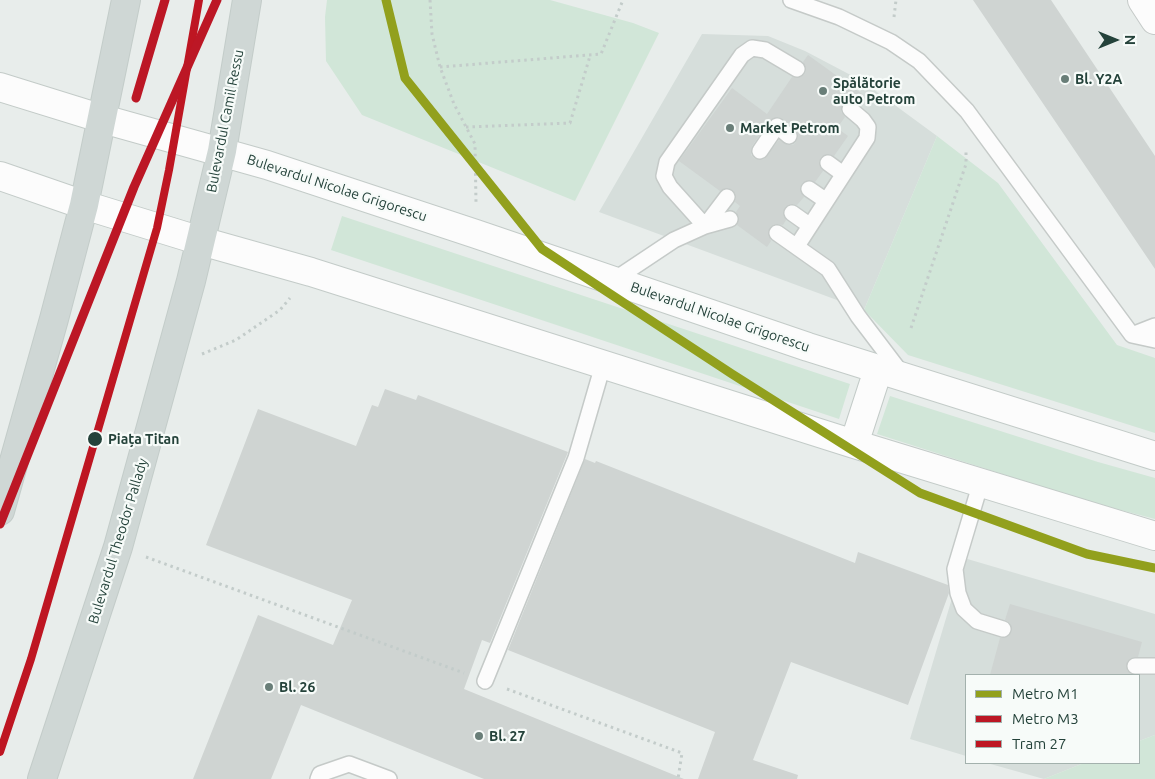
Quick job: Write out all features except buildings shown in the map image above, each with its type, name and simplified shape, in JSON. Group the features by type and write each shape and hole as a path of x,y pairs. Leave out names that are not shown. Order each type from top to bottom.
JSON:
{"main road":[{"path":"0,511 84,205 126,0"},
{"name":"Bulevardul Camil Ressu","path":"201,241 222,152 247,0"},
{"path":"1142,0 1155,20"},
{"name":"Bulevardul Nicolae Grigorescu","path":"0,87 103,119 275,167 878,370 1155,456"},
{"path":"0,176 84,205 311,272 854,444 1155,536"},
{"name":"Bulevardul Theodor Pallady","path":"42,779 118,547 201,241"},
{"path":"854,444 878,370"}],"lane":[{"path":"791,0 839,16 891,42 919,61 967,111 1132,335 1155,340"},
{"path":"705,226 670,187 664,176 666,162 742,55 752,48 765,50 797,69"},
{"path":"797,246 867,138 868,128 863,120 850,110"},
{"path":"760,151 777,126 789,136"},
{"path":"828,164 843,174"},
{"path":"809,189 826,200"},
{"path":"705,226 727,197"},
{"path":"792,213 809,225"},
{"path":"614,280 674,240 705,226 730,219"},
{"path":"777,233 828,269 858,316 906,379"},
{"path":"1132,335 1155,326"},
{"path":"485,681 576,458 603,365"},
{"path":"981,482 955,569 958,593 964,610 977,622 1003,629"},
{"path":"1135,666 1155,666"},
{"path":"318,779 320,774 349,764 389,779"}],"path":[{"path":"430,0 432,34 440,67 454,104 475,144 477,167 476,234"},
{"path":"440,67 601,54 623,0"},
{"path":"466,128 570,123 590,56"},
{"path":"911,328 966,164 967,111"},
{"path":"172,349 200,355 236,340 280,310 311,272"},
{"path":"144,557 682,753 678,779"}],"shaded area":[{"path":"702,34 768,36 805,51 862,81 937,136 864,310 599,212"},
{"path":"964,558 1155,614 1155,735 1140,741 1140,674 965,674 965,756 910,739"},
{"path":"991,764 1082,764 1044,779"}],"green space":[{"path":"327,0 550,0 633,23 659,33 575,201 362,115 326,61 325,17"},
{"path":"937,136 998,183 1117,345 1155,358 1155,433 908,355 864,310"},
{"path":"342,216 850,384 839,419 331,250"},
{"path":"890,396 1098,462 1155,478 1155,519 1090,502 877,434"},
{"path":"1155,735 1155,779 1044,779 1082,764 1140,764 1140,741"}],"metro line":[{"name":"M3","path":"136,98 165,0"},
{"name":"M3","path":"0,524 134,187 217,0"},
{"name":"M1","path":"386,0 405,78 542,249 732,374 920,493 1087,554 1155,568"}],"tram line":[{"name":"27","path":"0,752 31,659 157,228 199,0"}],"place":[{"name":"Bl. Y2A","path":"1065,79"},
{"name":"Spălătorie auto Petrom","path":"823,91"},
{"name":"Market Petrom","path":"730,128"},
{"name":"Piața Titan","path":"95,439"},
{"name":"Bl. 26","path":"269,687"},
{"name":"Bl. 27","path":"479,736"}]}
